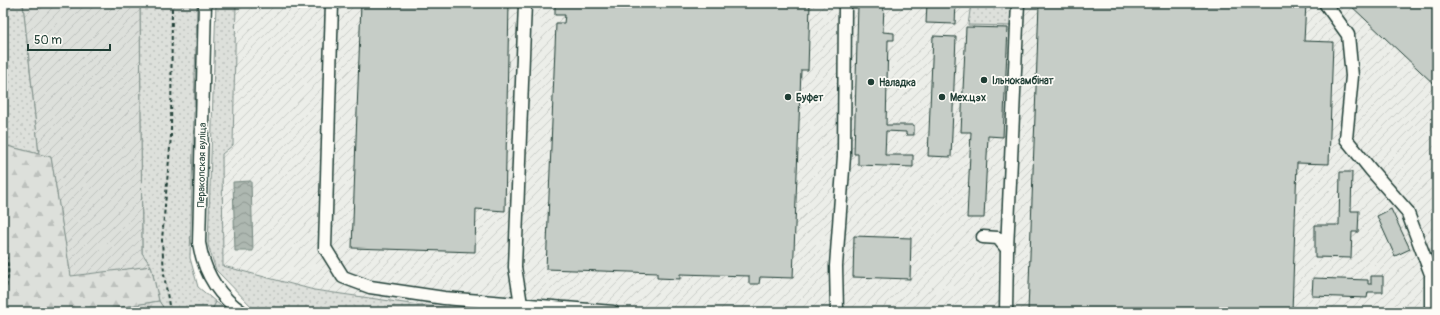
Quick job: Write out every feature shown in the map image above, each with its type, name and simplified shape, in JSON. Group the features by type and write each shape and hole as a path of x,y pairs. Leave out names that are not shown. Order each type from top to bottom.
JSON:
{"street":[{"name":"Перакопская вуліца","path":"205,3 199,243 206,272 212,282 242,312"},
{"path":"332,3 325,248 343,277 378,288 444,298 613,312"},
{"path":"521,304 514,266 525,3"},
{"path":"837,312 836,266 844,156 845,3"},
{"path":"1006,312 1007,249 1018,3"},
{"path":"1325,3 1348,35 1352,76 1346,139 1407,211 1431,274 1431,312"},
{"path":"983,237 998,238 1007,249"}],"path":[{"path":"170,312 164,274 162,240 171,136 172,3"},
{"path":"3,249 8,268 7,285 3,294"}],"shaded area":[{"name":"Ільнокамбінат","path":"236,3 1437,3 1437,312 487,312 411,304 314,290 223,266 222,153 233,145"}],"green space":[{"path":"3,3 23,3 39,154 3,145"},
{"path":"23,3 140,3 142,253 151,266 71,276 51,157 39,154"},
{"path":"140,3 197,3 190,258 198,287 216,302 211,312 166,312 159,301 151,266 142,253"},
{"path":"216,3 236,3 233,145 222,154 223,266 314,290 411,304 486,312 260,312 255,310 216,270 208,245"},
{"path":"971,3 1013,3 1012,26 968,25"},
{"path":"3,145 51,157 71,275 151,266 159,301 95,312 3,312"},
{"path":"159,301 166,312 95,312"},
{"path":"216,302 229,312 211,312"}],"water":[{"path":"251,181 253,251 235,251 233,182"}],"building":[{"path":"361,3 509,3 505,211 476,209 475,252 352,248"},
{"path":"555,3 810,3 808,70 801,70 793,278 760,277 759,284 749,284 749,276 680,274 680,279 657,278 657,273 546,269 556,23 564,23 565,15 555,15"},
{"name":"Наладка","path":"872,3 884,3 883,32 894,33 894,40 888,40 886,125 914,125 914,135 906,135 906,132 886,131 885,155 913,155 913,167 858,165 858,154 854,154 858,4 872,5"},
{"path":"927,3 956,3 955,24 926,23"},
{"path":"1039,3 1306,3 1304,41 1333,42 1329,164 1297,163 1292,312 1028,312"},
{"path":"1348,3 1434,3 1437,6 1437,87"},
{"name":"Ільнокамбінат","path":"966,27 1008,28 1003,137 988,136 984,218 967,218 971,132 961,132"},
{"name":"Мех.цэх","path":"933,36 956,37 951,157 928,156"},
{"path":"1340,172 1352,172 1351,211 1359,211 1358,232 1352,232 1351,258 1315,257 1315,225 1339,225"},
{"path":"1391,209 1410,249 1395,256 1377,216"},
{"path":"854,236 911,238 910,279 853,277"},
{"path":"1371,276 1383,276 1383,292 1368,292 1367,298 1312,296 1313,278 1368,280 1368,284 1371,284"}],"place":[{"name":"Ільнокамбінат","path":"984,80"},
{"name":"Наладка","path":"871,82"},
{"name":"Буфет","path":"788,97"},
{"name":"Мех.цэх","path":"942,97"}]}
